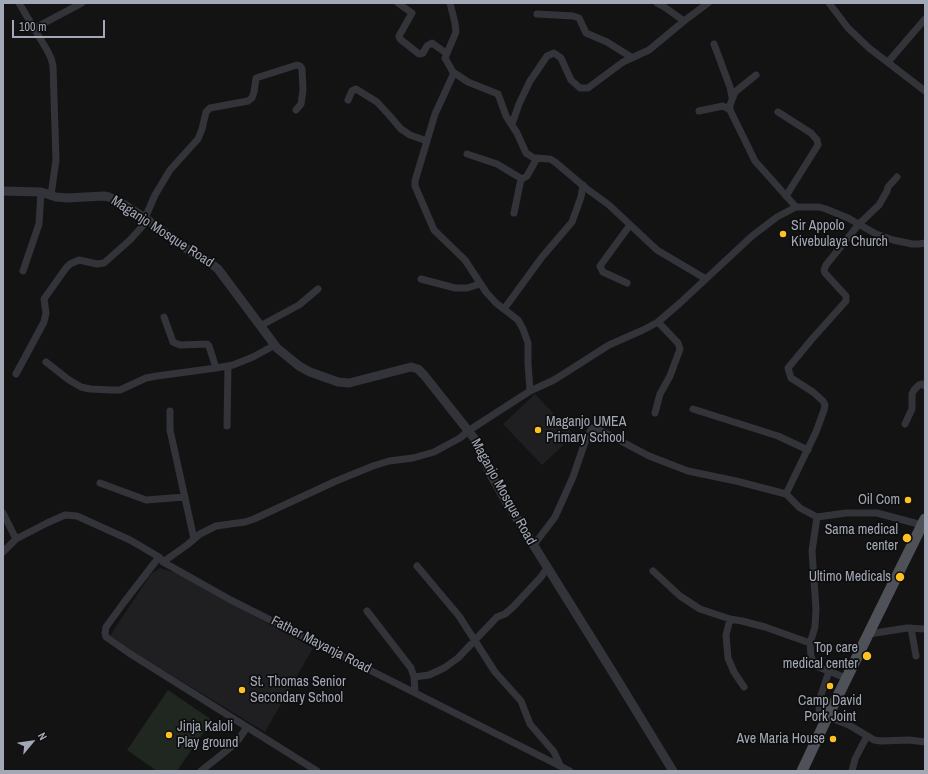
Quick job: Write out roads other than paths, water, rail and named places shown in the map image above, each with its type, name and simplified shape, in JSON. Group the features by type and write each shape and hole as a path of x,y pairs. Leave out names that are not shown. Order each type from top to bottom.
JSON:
{"main road":[{"path":"802,771 923,522"}],"street":[{"path":"19,3 51,58 53,66 56,160 51,194"},
{"path":"33,29 82,3"},
{"path":"398,3 412,13 399,36 400,39 419,54 432,43 446,53"},
{"path":"450,3 456,32 446,53 446,61 453,72 468,82 498,94 506,116 512,124 526,153 537,158 550,159 555,162 609,206 657,250 706,279"},
{"path":"657,3 684,21"},
{"path":"512,124 518,104 530,80 547,56 554,53 561,58 571,80 580,88 588,88 631,57 649,50 708,3"},
{"path":"829,3 848,28 870,48 925,91"},
{"path":"537,14 573,16 579,18 582,22 583,30 607,42 631,57"},
{"path":"888,62 925,19"},
{"path":"714,44 730,86 732,96 730,110"},
{"path":"16,374 44,322 46,313 44,299 66,268 70,264 79,260 97,264 104,263 130,240 147,219 155,195 170,170 198,139 206,112 210,108 248,101 252,98 256,78 297,65 302,69 303,90 301,104 296,110"},
{"path":"453,72 435,114 415,181 417,192 434,230 465,260 486,292 518,320 528,343 530,391"},
{"path":"732,96 738,88 756,75"},
{"path":"348,100 352,91 356,89 377,102 401,129 410,135 427,141"},
{"path":"699,111 723,106 730,110 755,161 796,207"},
{"path":"778,112 811,132 817,140 818,145 786,196"},
{"path":"467,154 498,164 521,179"},
{"path":"521,179 524,179 527,176 537,158"},
{"path":"786,494 816,432 825,405 823,401 813,392 791,378 788,368 846,302 846,296 827,276 824,270 859,224 879,205 887,191 888,186 897,177"},
{"path":"514,213 521,179"},
{"path":"504,309 542,257 572,222 581,196 582,185"},
{"name":"Maganjo Mosque Road","path":"3,191 42,192 67,198 109,196 120,202 147,219 190,252 209,262 218,269 275,345 287,358 299,366 338,382 349,383 411,367 418,369 474,438 490,473 533,546 673,771"},
{"path":"23,271 39,224 42,192"},
{"path":"317,771 116,645 106,637 106,627 125,601 161,560 200,534 216,526 237,524 254,519 372,466 413,458 434,452 460,438 468,431 530,391 554,380 609,345 658,322 752,236 777,217 796,207 819,207 848,218 876,234 893,240 912,244 925,243"},
{"path":"627,283 603,272 600,266 630,225"},
{"path":"421,279 455,288 467,288 480,284"},
{"path":"260,326 299,305 318,290"},
{"path":"164,317 173,342 180,345 207,344 216,368"},
{"path":"656,413 660,394 670,376 680,349 678,343 658,322"},
{"path":"46,362 69,380 81,387 102,390 120,390 146,378 228,366 253,357 275,345"},
{"path":"227,426 228,366"},
{"path":"904,424 912,409 912,394 914,390 919,385 923,384 925,386"},
{"path":"693,409 778,436 808,450"},
{"path":"170,411 170,430 194,539"},
{"path":"533,546 555,517 573,477 586,438 592,428 600,430 649,456 688,471 736,481 786,494 800,508 817,518 846,513 877,513 923,522"},
{"path":"100,483 146,500 185,497"},
{"path":"3,513 16,539"},
{"name":"Father Mayanja Road","path":"3,552 16,539 58,518 65,515 71,515 130,540 161,560 229,599 570,771"},
{"path":"817,518 812,551 816,617 815,627 810,643 811,657 813,663 820,668 829,670 846,678"},
{"path":"417,566 459,616 495,672 521,701 530,724 554,752 560,765"},
{"path":"414,677 429,675 444,668 458,658 497,617 505,614 513,607 541,577 547,568"},
{"path":"653,571 680,596 700,609 730,619 765,627 810,643"},
{"path":"367,611 411,668 414,677 415,692"},
{"path":"730,619 726,635 728,658 734,672 744,687"},
{"path":"869,634 911,628 925,629"},
{"path":"911,628 916,656"},
{"path":"829,670 821,695 819,709 826,720 849,725 874,740 909,740 925,742"},
{"path":"201,771 231,747 239,739 247,727"},
{"path":"852,771 855,759 867,736"}],"place":[{"name":"Sir Appolo Kivebulaya Church","path":"783,234"},
{"name":"Maganjo UMEA Primary School","path":"538,430"},
{"name":"Oil Com","path":"908,500"},
{"name":"Sama medical center","path":"907,538"},
{"name":"Ultimo Medicals","path":"900,577"},
{"name":"Top care medical center","path":"867,656"},
{"name":"Camp David Pork Joint","path":"830,686"},
{"name":"St. Thomas Senior Secondary School","path":"242,690"},
{"name":"Jinja Kaloli Play ground","path":"169,735"},
{"name":"Ave Maria House","path":"833,739"}]}
